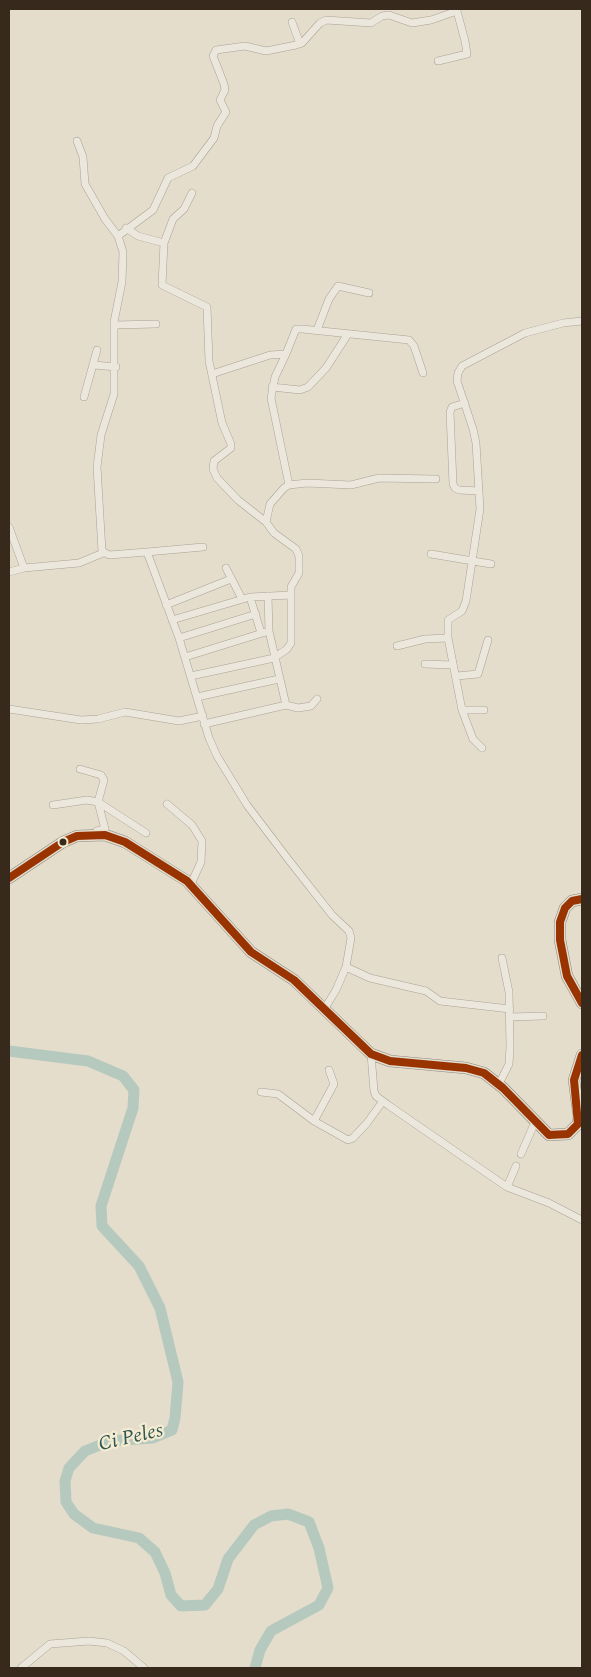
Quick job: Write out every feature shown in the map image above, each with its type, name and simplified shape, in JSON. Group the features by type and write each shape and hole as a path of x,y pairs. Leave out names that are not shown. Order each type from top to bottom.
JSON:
{"main road":[{"path":"9,878 63,842 77,836 92,834 109,836 125,842 191,884 251,952 291,978 371,1054 390,1061 473,1069 484,1073 499,1084 551,1136 565,1135 576,1128 579,1117 574,1080 582,1055"},
{"path":"582,899 572,901 565,908 560,922 560,940 567,976 582,1003"}],"street":[{"path":"118,236 126,228 153,210 168,178 193,166 214,138 217,126 226,112 220,100 225,90 224,84 212,56 216,50 247,46 266,51 300,44 320,23 326,20 371,23 382,16 389,15 412,23 431,20 457,10 466,40 467,54 438,61"},
{"path":"292,22 300,44"},
{"path":"77,140 83,157 85,184 122,244 123,262 115,325 116,366 114,394 101,436 97,467 98,515 103,553"},
{"path":"191,676 274,658 287,649 291,643 291,584 299,573 299,556 296,549 274,533 266,522 238,500 214,473 214,461 231,448 231,444 222,423 212,374 208,347 207,307 162,285 164,243 173,220 184,209 192,193"},
{"path":"126,228 138,236 164,243"},
{"path":"318,330 329,299 338,286 369,293"},
{"path":"482,748 473,739 462,710 457,676 452,666 448,638 448,620 462,611 466,601 473,560 473,541 479,517 475,436 457,376 462,366 525,333 563,323 582,321"},
{"path":"115,325 156,324"},
{"path":"289,485 272,409 272,387 296,329 409,340 414,346 423,373"},
{"path":"272,387 300,390 308,387 326,368 348,334"},
{"path":"84,397 97,350"},
{"path":"212,374 270,356 286,354"},
{"path":"94,365 116,366"},
{"path":"465,403 452,407 450,412 453,484 454,488 459,490 479,491"},
{"path":"266,522 270,504 289,485 344,485 379,478 436,479"},
{"path":"9,528 24,568"},
{"path":"9,572 24,568 79,563 103,553 109,555 203,548"},
{"path":"147,552 179,638 217,756 247,805 332,915 349,931 351,938 346,967 336,990 324,1008"},
{"path":"431,554 491,564"},
{"path":"226,568 242,599"},
{"path":"166,605 231,579"},
{"path":"172,620 250,597 292,595"},
{"path":"265,632 268,596"},
{"path":"250,597 274,658 286,705"},
{"path":"179,638 256,614"},
{"path":"185,657 265,632"},
{"path":"397,646 425,639 448,638"},
{"path":"457,676 478,674 488,640"},
{"path":"425,664 452,666"},
{"path":"198,698 279,679"},
{"path":"10,711 87,721 125,712 179,721 204,720 286,705 302,708 314,704 317,699"},
{"path":"462,710 484,710"},
{"path":"80,769 103,777 104,783 98,802 105,829 92,834"},
{"path":"53,805 87,800 98,802 146,833"},
{"path":"167,804 192,825 202,841 201,862 191,884"},
{"path":"499,1084 508,1064 510,1017 509,992 502,958"},
{"path":"346,967 370,978 426,992 440,1001 510,1009"},
{"path":"510,1017 543,1016"},
{"path":"371,1054 374,1091 383,1101 507,1187 549,1203 582,1220"},
{"path":"314,1121 334,1084 329,1070"},
{"path":"261,1092 278,1094 314,1121 350,1140 371,1118 383,1101"},
{"path":"521,1154 536,1122"},
{"path":"507,1187 516,1166"},
{"path":"20,1668 50,1644 89,1641 103,1642 116,1648 128,1654 144,1668"}],"waterway":[{"name":"Ci Peles","path":"9,1051 88,1061 123,1076 134,1090 133,1108 101,1206 102,1226 139,1266 160,1308 178,1382 172,1430 153,1438 110,1441 85,1451 69,1468 65,1481 66,1502 74,1514 93,1528 139,1538 155,1552 165,1573 171,1595 181,1606 205,1605 218,1589 228,1559 254,1525 271,1516 288,1514 309,1522 319,1548 328,1588 319,1605 271,1631 260,1650 255,1668"}],"transit line":[{"path":"9,878 63,842 77,836 105,835 125,842 187,881 251,952 294,980 371,1054 390,1061 466,1068 484,1073 503,1088 549,1135 568,1134 578,1124 574,1080 582,1055"},
{"path":"582,899 572,901 565,908 560,922 560,940 567,976 582,1003"}]}
